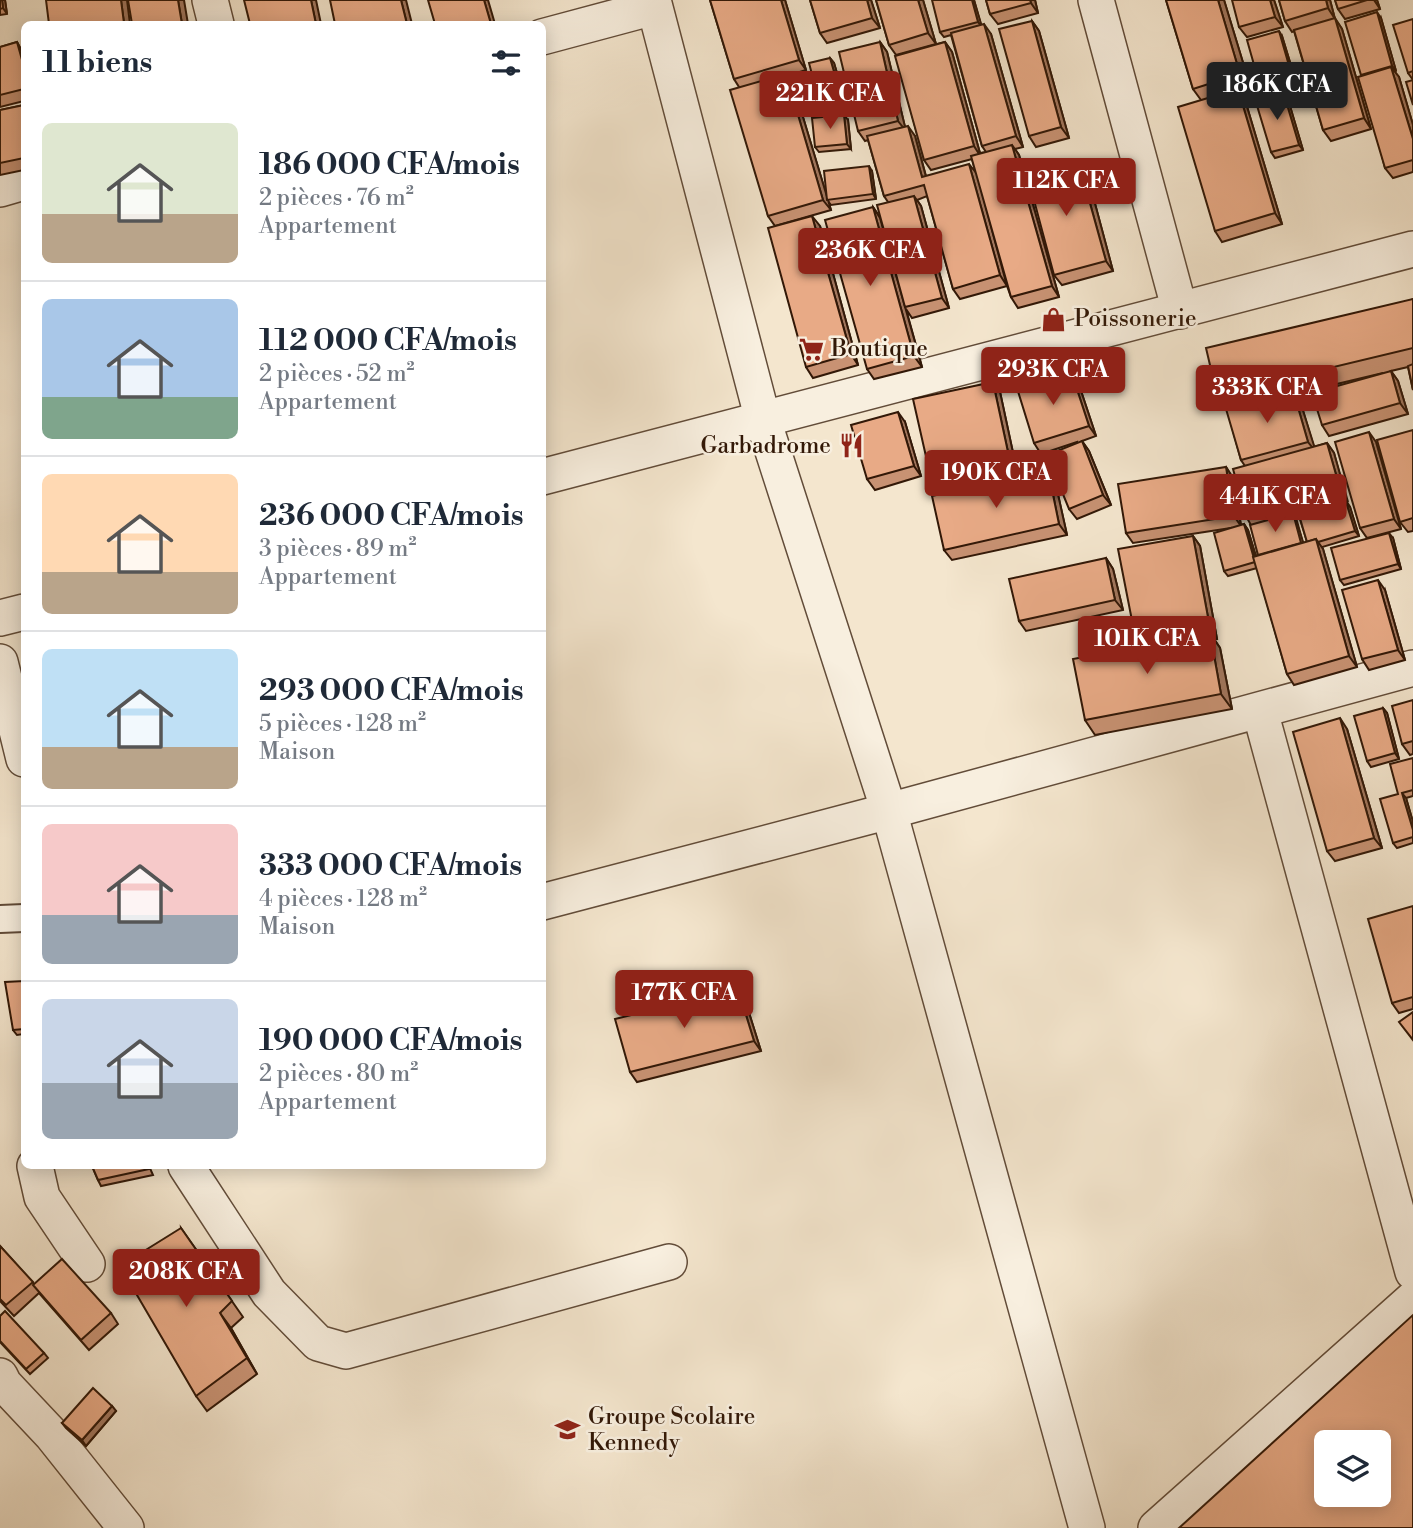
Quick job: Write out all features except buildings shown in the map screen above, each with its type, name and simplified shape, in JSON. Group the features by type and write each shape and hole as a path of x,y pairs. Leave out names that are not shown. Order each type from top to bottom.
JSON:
{"street":[{"path":"209,0 215,21"},
{"path":"1096,0 1180,310"},
{"path":"546,36 653,3 763,420 889,811 1087,1528"},
{"path":"0,189 21,183"},
{"path":"546,476 1413,249"},
{"path":"0,618 21,613"},
{"path":"0,662 21,747"},
{"path":"546,901 889,811 1413,668"},
{"path":"1260,711 1413,1272"},
{"path":"0,919 21,918"},
{"path":"36,1169 42,1196 87,1264"},
{"path":"188,1169 269,1293 318,1343 346,1351 669,1262"},
{"path":"1156,1528 1413,1299"},
{"path":"0,1376 126,1528"}],"place":[{"name":"Poissonerie","path":"1054,319"},
{"name":"Boutique","path":"811,349"},
{"name":"Garbadrome","path":"851,446"},
{"name":"Groupe Scolaire Kennedy","path":"568,1430"}]}
